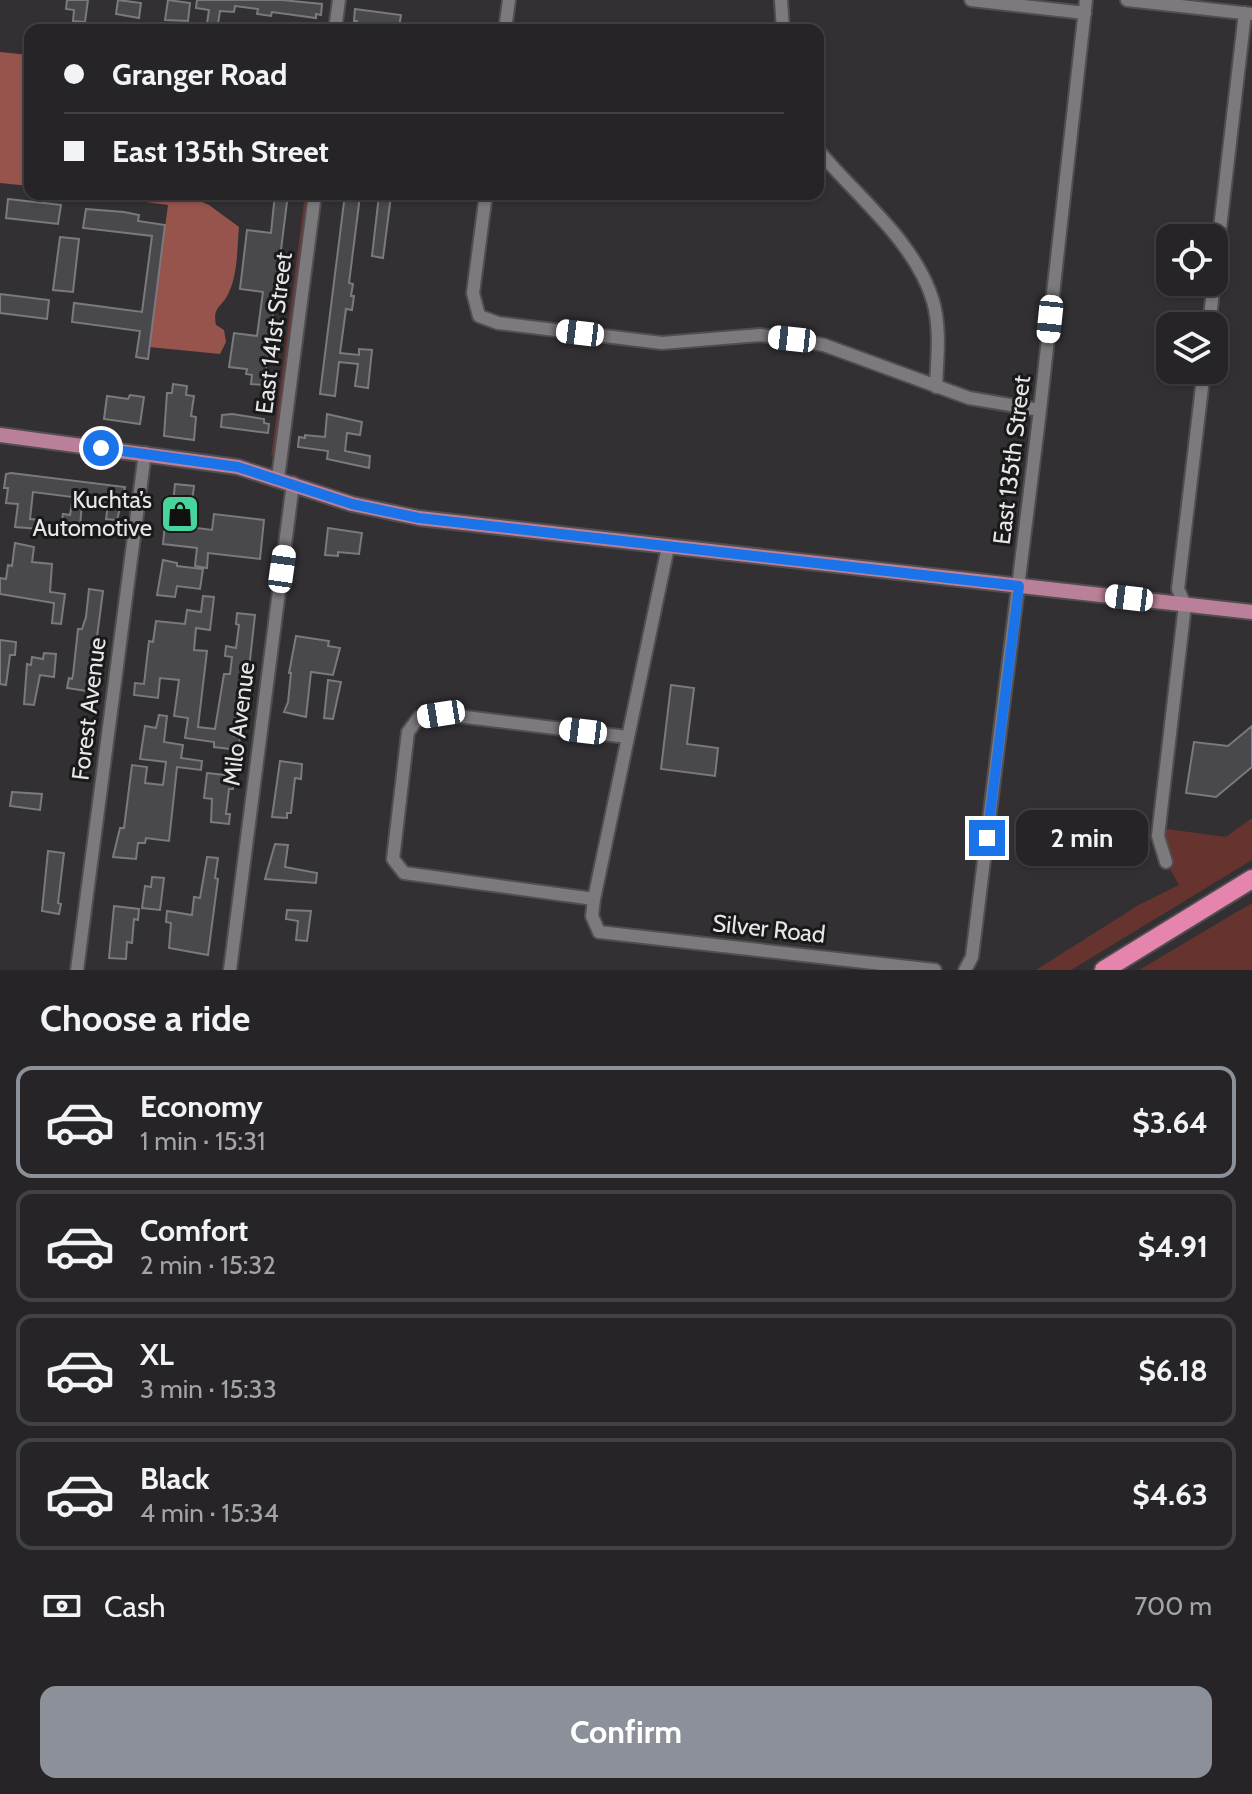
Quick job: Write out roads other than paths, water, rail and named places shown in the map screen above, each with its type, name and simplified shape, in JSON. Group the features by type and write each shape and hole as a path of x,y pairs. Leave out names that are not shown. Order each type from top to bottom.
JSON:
{"highway":[{"path":"1104,970 1252,879"}],"main road":[{"path":"0,435 208,461 278,478 352,504 405,516 1252,612"}],"street":[{"path":"336,24 339,0"},
{"path":"506,24 509,0"},
{"path":"781,0 783,24"},
{"path":"971,0 1085,7"},
{"path":"1127,0 1248,14 1221,224"},
{"name":"East 135th Street","path":"965,970 972,957 1019,586 1085,7"},
{"path":"824,157 899,241 921,274 933,302 938,335 936,387"},
{"name":"East 141st Street","path":"278,478 314,200"},
{"path":"485,200 473,293 479,316 498,323 662,343 760,335 792,339 824,345 969,398 1040,410"},
{"path":"1166,862 1158,836 1185,605 1178,589 1202,384"},
{"name":"Forest Avenue","path":"77,970 145,453"},
{"name":"Milo Avenue","path":"230,970 293,483"},
{"path":"627,737 441,714 419,717 408,732 393,859 404,873 594,899 668,547"},
{"name":"Silver Road","path":"594,899 592,916 599,932 935,970"}],"place":[{"name":"Kuchta’s Automotive","path":"180,514"}]}
